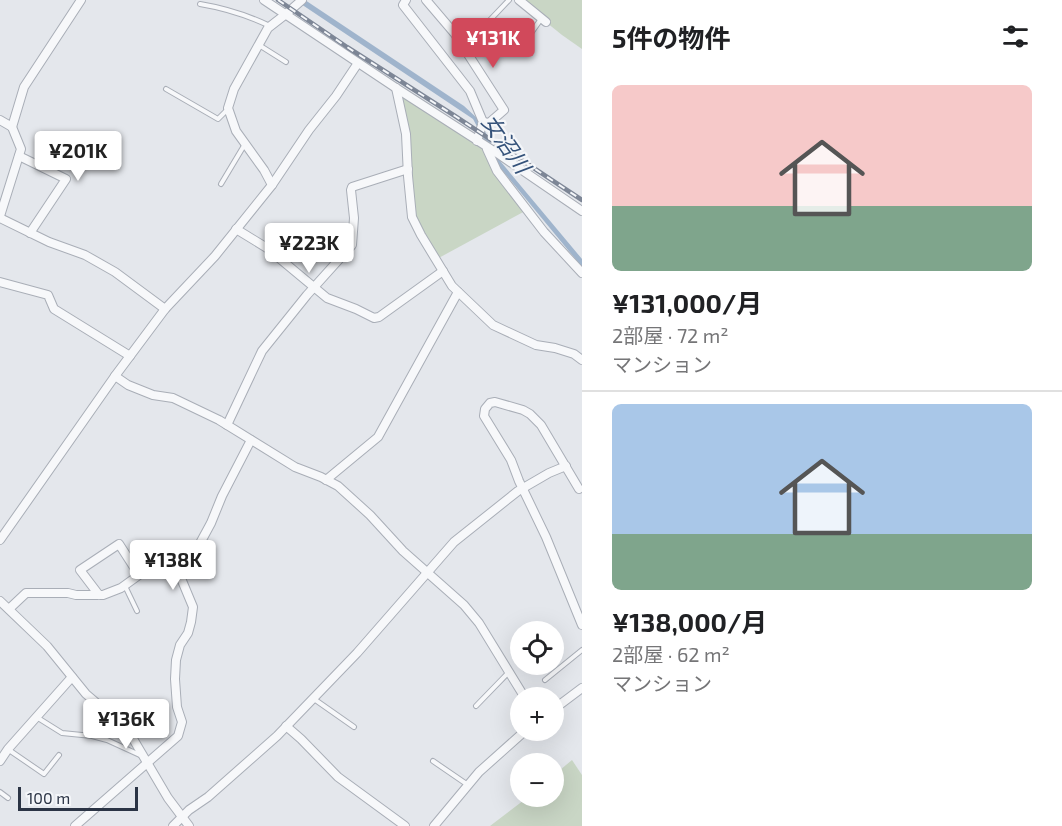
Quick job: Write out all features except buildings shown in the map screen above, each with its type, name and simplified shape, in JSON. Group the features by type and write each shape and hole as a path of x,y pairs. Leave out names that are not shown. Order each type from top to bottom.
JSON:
{"street":[{"path":"12,127 24,87 81,0"},
{"path":"264,0 582,211"},
{"path":"272,185 236,131 228,108 234,89 258,44 271,26 302,0"},
{"path":"406,0 403,4 470,91 483,122 477,141"},
{"path":"426,0 455,34 504,110 489,123 483,122"},
{"path":"519,0 544,21"},
{"path":"0,540 165,309 215,256 272,185 358,63"},
{"path":"396,88 406,134 412,217 420,235 452,286 493,325 536,345 574,354 582,360"},
{"path":"0,120 12,127 21,149 0,217 49,243 85,255 115,272 165,309"},
{"path":"486,148 496,171 544,232 582,273"},
{"path":"19,156 66,179 30,233"},
{"path":"226,425 262,351 352,245 354,218 352,187 408,170"},
{"path":"236,229 267,248 327,298 374,318 379,317 442,271"},
{"path":"0,282 48,295 54,309 130,356"},
{"path":"326,480 378,437 458,292"},
{"path":"116,376 128,385 153,395 173,398 226,425 295,467 338,486 403,551 464,605 479,623 518,687"},
{"path":"579,489 541,425 530,414 495,402 490,403 485,409 484,416 511,460 582,625"},
{"path":"75,826 147,760 178,736 182,722 177,707 176,660 180,645 192,622 193,607 178,571 180,565 198,547 251,440"},
{"path":"173,826 286,726 357,653 454,542 522,489 566,466"},
{"path":"9,609 26,593 103,596 124,586 139,575 119,544 80,570 99,595"},
{"path":"0,601 47,646 86,694 132,737 168,798 189,826"},
{"path":"0,761 72,677"},
{"path":"564,701 582,688"},
{"path":"286,726 338,777 405,826"},
{"path":"434,826 492,760 514,741"}],"lane":[{"path":"490,20 509,0"},
{"path":"200,4 251,17 271,26"},
{"path":"519,50 544,21"},
{"path":"258,44 286,62"},
{"path":"166,89 218,119 228,108"},
{"path":"221,184 246,144"},
{"path":"124,586 137,611"},
{"path":"545,680 582,650"},
{"path":"476,706 509,672"},
{"path":"313,698 354,727"},
{"path":"37,717 62,733 107,740 147,760"},
{"path":"8,749 44,774 59,755"},
{"path":"433,761 469,785"},
{"path":"0,792 8,798"}],"green space":[{"path":"525,0 582,0 582,49 526,6"},
{"path":"396,88 486,148 497,171 527,210 435,260 412,217 408,150"},
{"path":"572,760 582,775 582,826 490,826 515,807 564,807 564,767"}],"water":[{"path":"295,0 305,0 464,106 479,120 501,162 582,259 582,267 497,164 473,119"}],"railway":[{"path":"278,0 582,200"}],"water label":[{"name":"女沼川","path":"507,143"}]}
